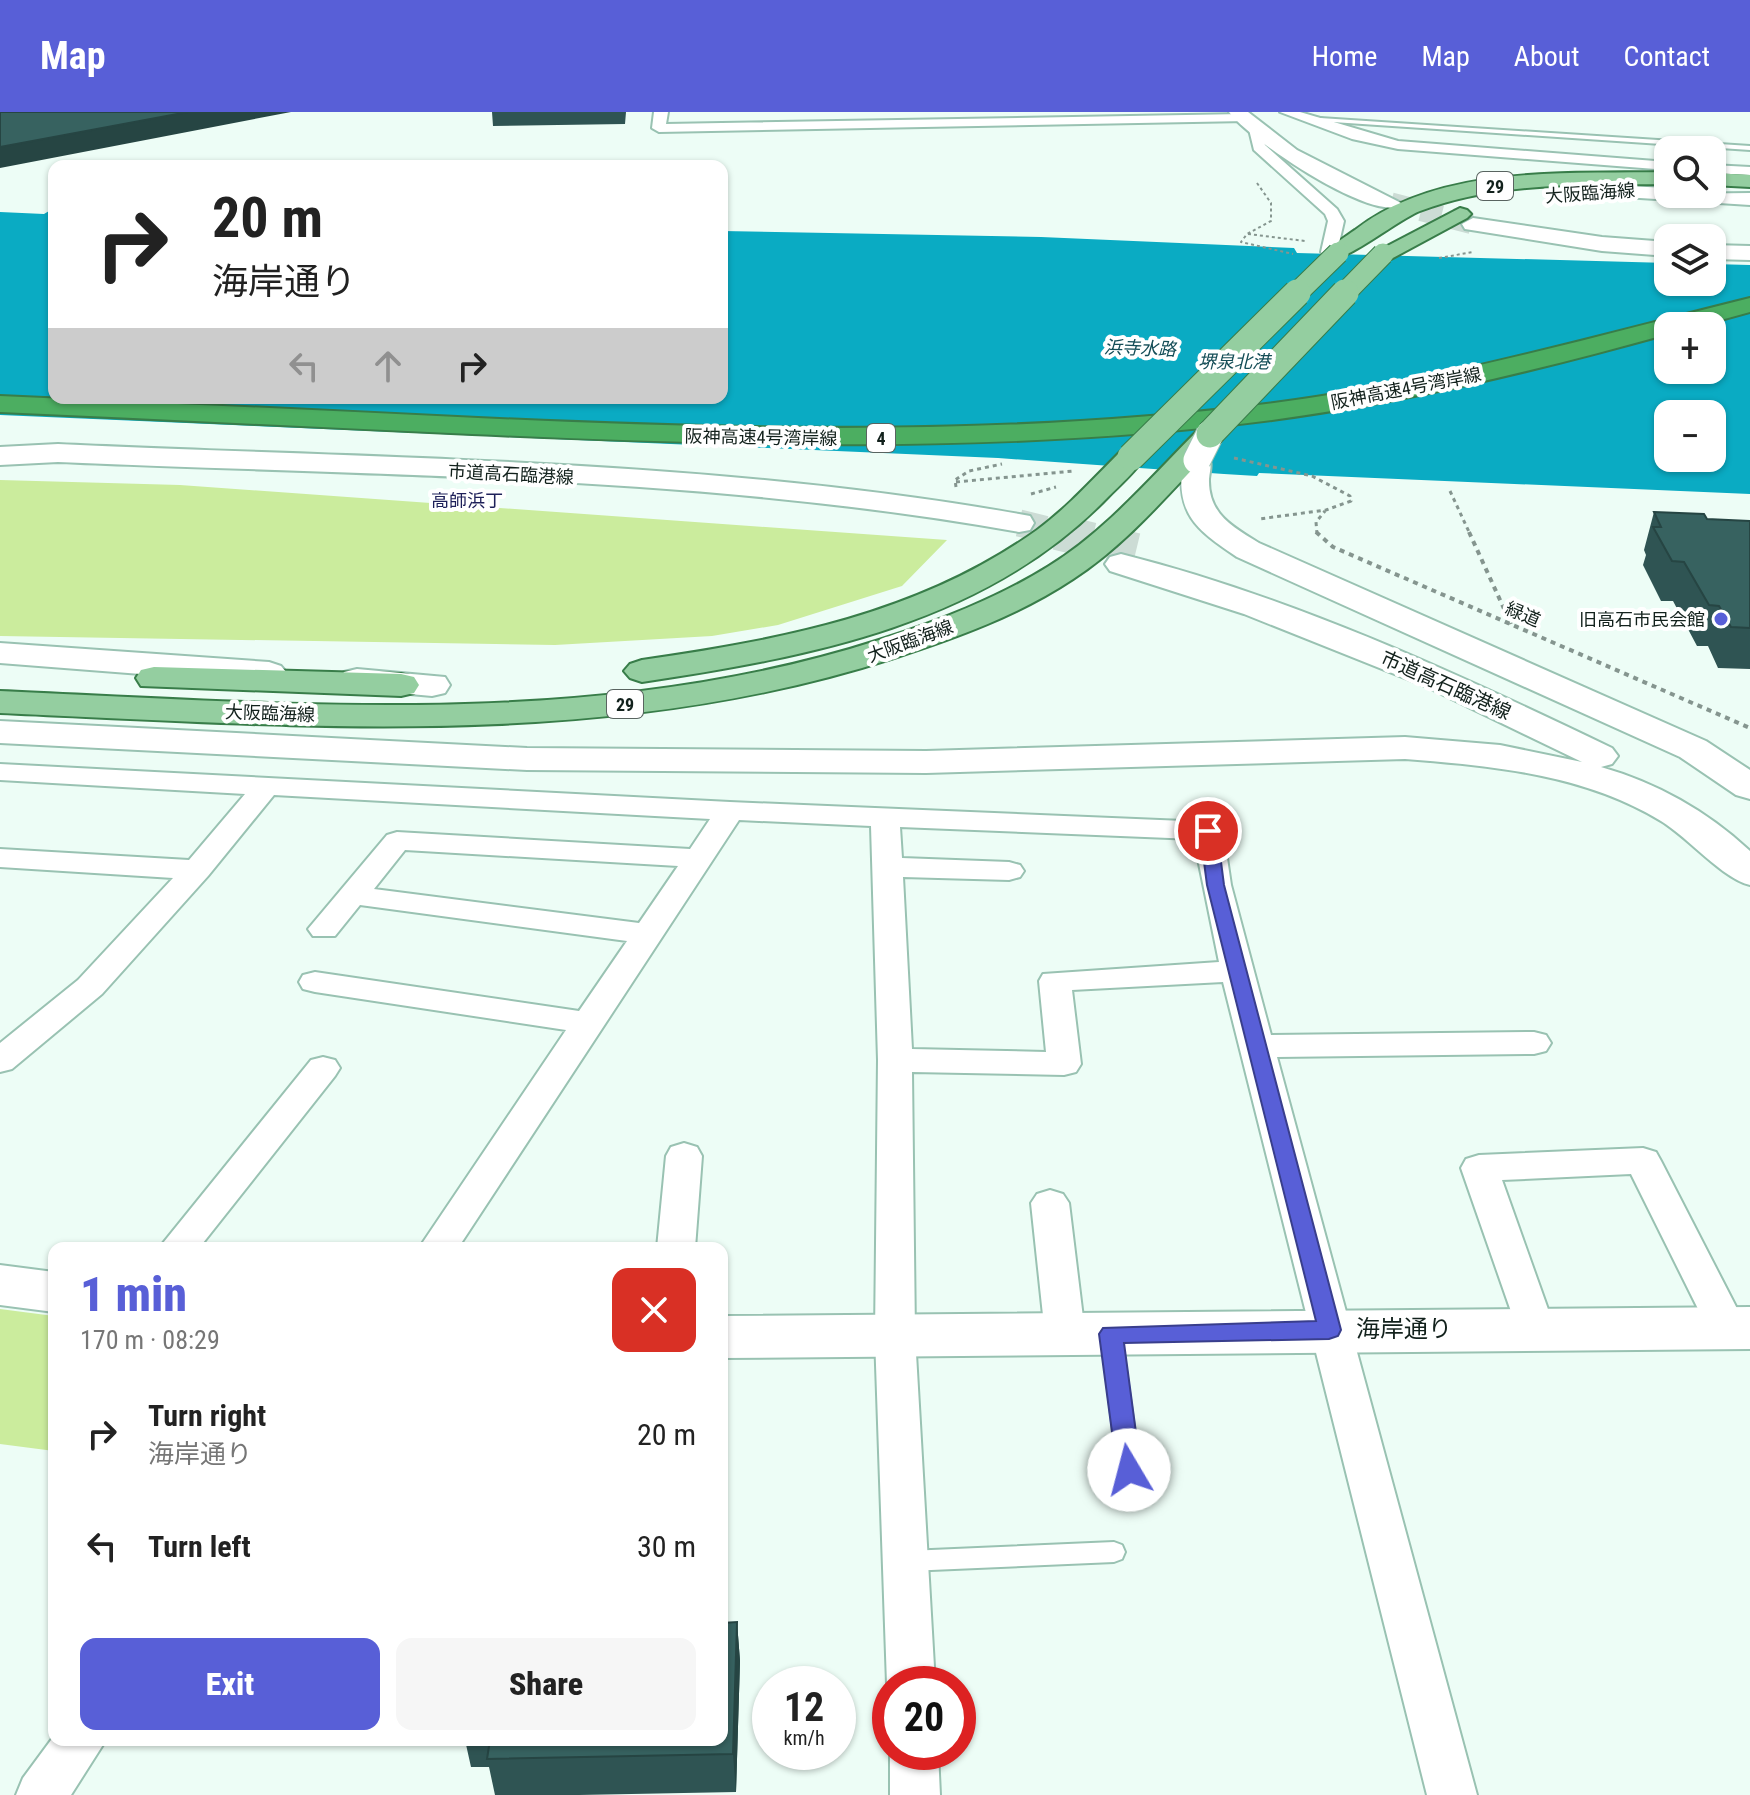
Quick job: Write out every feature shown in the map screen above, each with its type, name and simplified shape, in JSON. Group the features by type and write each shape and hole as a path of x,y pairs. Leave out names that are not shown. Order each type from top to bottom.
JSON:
{"highway":[{"name":"阪神高速4号湾岸線","path":"298,404 732,422 907,423 1086,415 1253,398 1401,374 1750,288"},
{"name":"阪神高速4号湾岸線","path":"0,404 695,436 810,439 1030,433 1183,421 1357,399 1502,369 1750,305"},
{"path":"0,391 48,393"}],"main road":[{"name":"大阪臨海線","path":"0,671 432,685 598,677 684,665 816,639 931,603 980,579 1046,538 1131,457 1328,249 1388,216 1454,194 1502,185 1654,179"},
{"path":"1726,180 1750,181"},
{"name":"大阪臨海線","path":"0,702 305,715 498,712 624,704 808,674 887,652 999,607 1080,560 1197,452 1383,254 1457,215 1500,203 1584,190 1654,189"},
{"path":"1726,190 1750,191"}],"street":[{"path":"661,112 659,128 1245,118 1309,166 1399,201 1342,170 1270,112"},
{"path":"1287,112 1357,136 1413,147 1654,165"},
{"path":"1245,118 1259,147 1332,212 1336,221 1328,249"},
{"path":"1726,170 1750,171"},
{"path":"1584,190 1750,199"},
{"path":"1654,241 1480,222 1602,244 1654,248"},
{"path":"1726,244 1750,245"},
{"path":"1726,252 1750,253"},
{"path":"1197,452 1192,489 1199,512 1216,529 1248,550 1693,749 1749,802"},
{"name":"市道高石臨港線","path":"0,456 58,453 743,484 901,502 1012,529 708,498 511,486 45,469 0,470"},
{"name":"市道高石臨港線","path":"1749,802 1669,757 1299,601 1214,570 1129,558 1440,679 1700,804 1750,848"},
{"path":"0,653 432,685"},
{"path":"0,732 527,759 926,762 1405,748 1479,753 1543,761 1611,782 1674,811 1736,857 1750,873"},
{"path":"0,772 730,811 1208,831 1216,885 1237,971 1452,1795"},
{"path":"3,1056 90,987 197,870 268,784"},
{"path":"1700,804 1749,802"},
{"path":"442,1242 730,811"},
{"path":"885,818 895,1060 895,1336 910,1666"},
{"path":"324,929 397,841 699,858"},
{"path":"0,858 197,870"},
{"path":"887,867 1009,871"},
{"path":"353,895 649,934"},
{"path":"895,1060 1064,1064 1055,981 1237,971"},
{"path":"315,982 589,1023"},
{"path":"1258,1046 1534,1043"},
{"path":"183,1242 323,1068"},
{"path":"677,1242 684,1156"},
{"path":"1535,1329 1479,1168 1643,1161 1739,1328"},
{"path":"1050,1203 1088,1334"},
{"path":"0,1285 48,1291"},
{"name":"海岸通り","path":"728,1337 1739,1328"},
{"path":"41,1795 77,1746"},
{"path":"914,1770 915,1795"}],"lane":[{"path":"1303,119 1750,148"},
{"path":"1088,1334 1129,1470"},
{"path":"907,1561 1114,1552"}],"path":[{"path":"1241,242 1247,234 1271,221 1271,203 1256,181"},
{"path":"1247,234 1328,249"},
{"path":"955,483 1056,473"},
{"path":"1250,520 1326,510 1351,501 1343,489 1331,483"},
{"path":"1450,491 1511,624"},
{"name":"緑道","path":"1326,510 1314,521 1318,538 1750,728"}],"green space":[{"path":"0,480 180,485 947,540 902,586 778,625 712,636 555,645 0,636"},
{"path":"0,1309 48,1315 48,1450 0,1444"}],"water":[{"name":"堺泉北港","path":"0,212 48,212 48,404 728,404 728,231 1041,237 1294,248 1297,253 1654,263 1654,296 1726,296 1726,264 1750,265 1750,494 1259,473 1257,476 998,458 0,415"}],"building":[{"path":"0,112 188,112 0,147"},
{"path":"1654,512 1704,514 1707,519 1750,521 1750,628 1731,627 1719,606 1709,605 1684,562 1672,561 1653,527 1661,527"},
{"path":"737,1622 733,1754 487,1759 489,1746 728,1746 728,1623"}],"tunnel":[{"path":"1391,203 1473,224"},
{"path":"1019,523 1065,534"},
{"path":"1057,532 1136,551"}],"place":[{"name":"旧高石市民会館","path":"1721,619"}],"district":[{"name":"高師浜丁","path":"467,500"}],"route":[{"path":"1129,1470 1111,1334 1329,1330 1216,885 1208,831"}],"water label":[{"name":"浜寺水路","path":"1140,348"}]}
